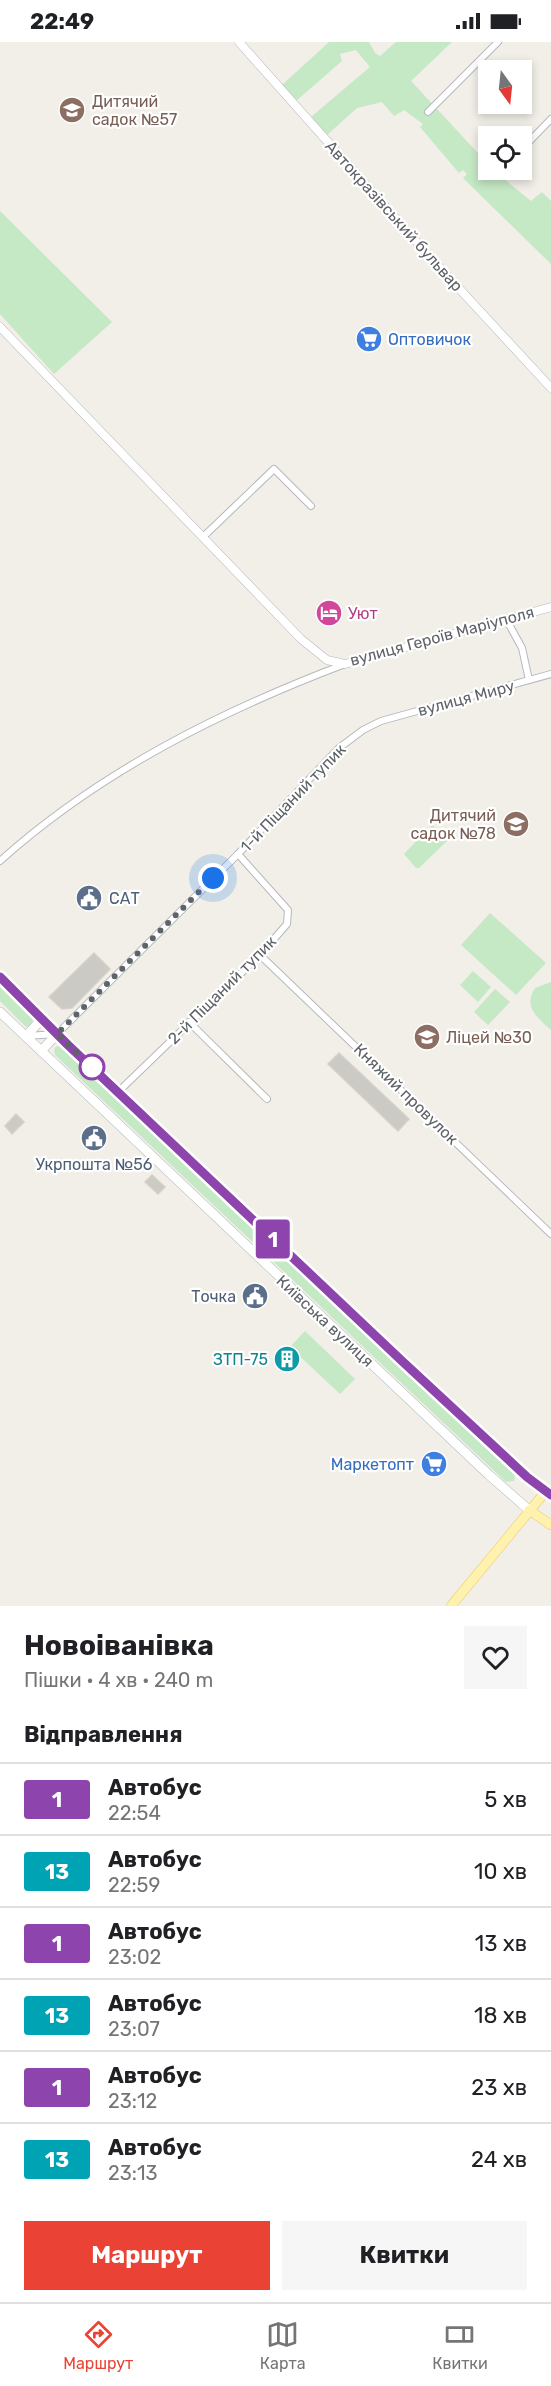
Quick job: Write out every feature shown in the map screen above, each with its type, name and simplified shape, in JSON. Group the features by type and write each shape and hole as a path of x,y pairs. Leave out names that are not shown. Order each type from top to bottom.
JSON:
{"main road":[{"name":"Київська вулиця","path":"0,977 57,1034 430,1387 527,1477 549,1491"},
{"name":"Київська вулиця","path":"0,1012 480,1467 551,1526"},
{"path":"26,1036 42,1019"},
{"path":"41,1051 57,1034"},
{"path":"451,1606 529,1510 549,1491"}],"street":[{"name":"Автокразівський бульвар","path":"238,42 551,388"},
{"path":"428,112 498,42"},
{"path":"532,139 551,119"},
{"name":"вулиця Героїв Маріуполя","path":"0,327 315,652 327,660 345,664 551,607"},
{"path":"203,537 274,469 311,506"},
{"path":"506,619 522,648 529,680"},
{"path":"0,861 75,802 134,762 280,691 345,664"},
{"name":"вулиця Миру","path":"381,721 551,674"},
{"name":"1-й Піщаний тупик","path":"57,1034 238,854 339,748 363,729 381,721"},
{"name":"2-й Піщаний тупик","path":"118,1092 260,955 287,924 288,910 238,854"},
{"name":"Княжий провулок","path":"260,955 551,1234"},
{"path":"189,1022 267,1099"},
{"path":"26,1036 57,1034"}],"green space":[{"path":"329,42 369,42 375,53 380,56 396,42 452,42 411,81 478,153 478,180 505,180 531,201 542,192 551,201 551,264 463,178 467,174 463,170 459,173 420,127 423,124 404,110 394,116 382,102 357,108 327,135 311,117 370,67 356,50 340,54 342,61 296,101 282,85"},
{"path":"0,211 112,322 54,374 0,314"},
{"path":"432,825 448,837 448,840 419,868 416,868 404,854"},
{"path":"490,913 546,963 516,995 461,945"},
{"path":"473,971 491,987 478,1002 460,985"},
{"path":"551,982 551,1030 533,1011 530,1001 535,988"},
{"path":"0,984 34,1018 29,1027 25,1026 0,1001"},
{"path":"495,989 510,1002 488,1025 474,1012"},
{"path":"57,1046 64,1047 515,1474 514,1481 506,1482 55,1055 54,1049"},
{"path":"305,1331 355,1379 340,1394 290,1347"}],"building":[{"path":"94,953 110,969 72,1008 62,1009 49,997"},
{"path":"339,1053 409,1119 398,1131 328,1064"},
{"path":"16,1114 24,1122 12,1134 5,1126"},
{"path":"152,1175 165,1187 158,1194 145,1182"}],"bus line":[{"name":"1","path":"0,977 68,1045 402,1361 527,1477 551,1495"}],"place":[{"name":"Дитячий садок №57","path":"72,110"},
{"name":"Оптовичок","path":"369,339"},
{"name":"Уют","path":"329,613"},
{"name":"Дитячий садок №78","path":"516,824"},
{"name":"САТ","path":"89,898"},
{"name":"Ліцей №30","path":"427,1037"},
{"name":"Укрпошта №56","path":"94,1138"},
{"name":"Точка","path":"255,1296"},
{"name":"ЗТП-75","path":"287,1359"},
{"name":"Маркетопт","path":"434,1464"}],"route":[{"path":"92,1067 57,1034 213,878"}]}
